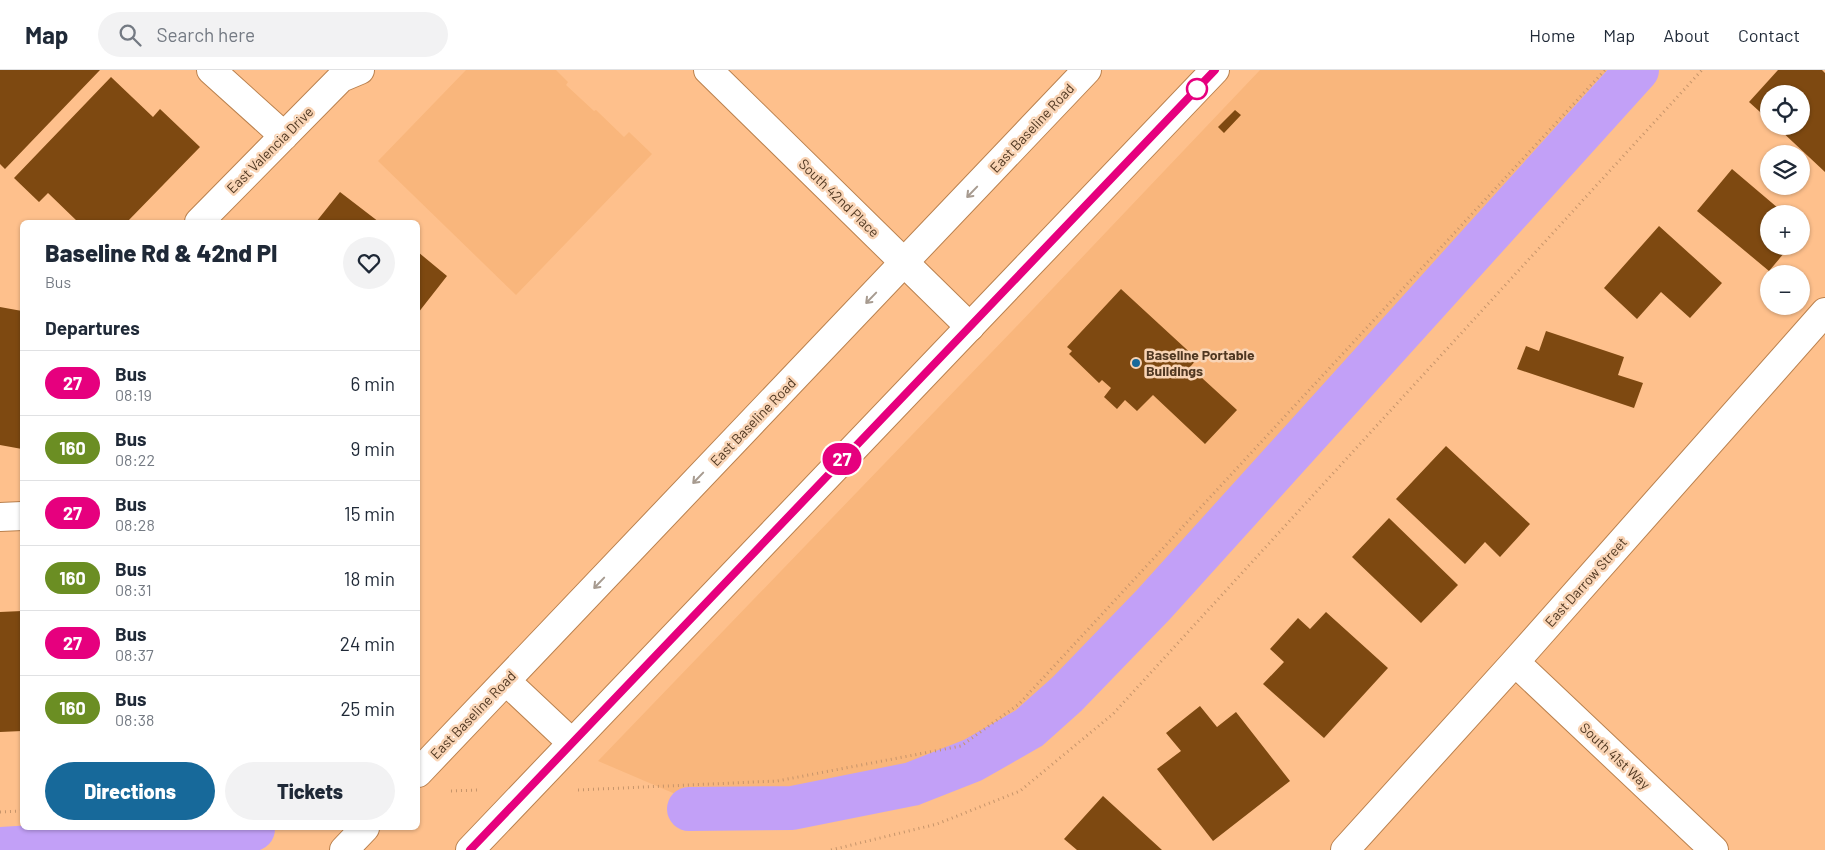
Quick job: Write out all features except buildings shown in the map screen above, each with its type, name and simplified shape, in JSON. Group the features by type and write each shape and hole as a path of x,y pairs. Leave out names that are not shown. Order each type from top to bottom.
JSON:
{"main road":[{"path":"211,70 284,136"},
{"name":"South 42nd Place","path":"708,70 970,326"},
{"name":"East Baseline Road","path":"420,771 1087,70"},
{"path":"470,850 1215,70"},
{"name":"East Valencia Drive","path":"201,220 348,73"},
{"name":"East Darrow Street","path":"1345,850 1515,662 1825,312"},
{"path":"0,518 20,516"},
{"name":"South 41st Way","path":"1515,662 1714,850"},
{"path":"506,681 572,743"},
{"path":"344,850 363,830"}],"path":[{"path":"445,791 528,789 597,791 777,782 960,746 1019,704 1605,70"},
{"path":"831,850 936,824 1020,791 1113,714 1702,70"},
{"path":"0,812 20,811"}],"shaded area":[{"path":"466,70 556,70 568,82 566,85 594,111 596,110 624,137 629,132 652,154 516,295 378,161"},
{"path":"1260,70 1607,70 1299,413 1048,688 1006,727 957,752 870,779 694,802 598,761 1014,329"}],"waterway":[{"path":"689,809 792,808 912,784 973,760 1029,728 1067,694 1153,605 1637,70"},
{"path":"0,849 242,834 251,830"}],"bus line":[{"name":"27","path":"470,850 1215,70"}],"place":[{"name":"Baseline Portable Buildings","path":"1136,363"}]}
